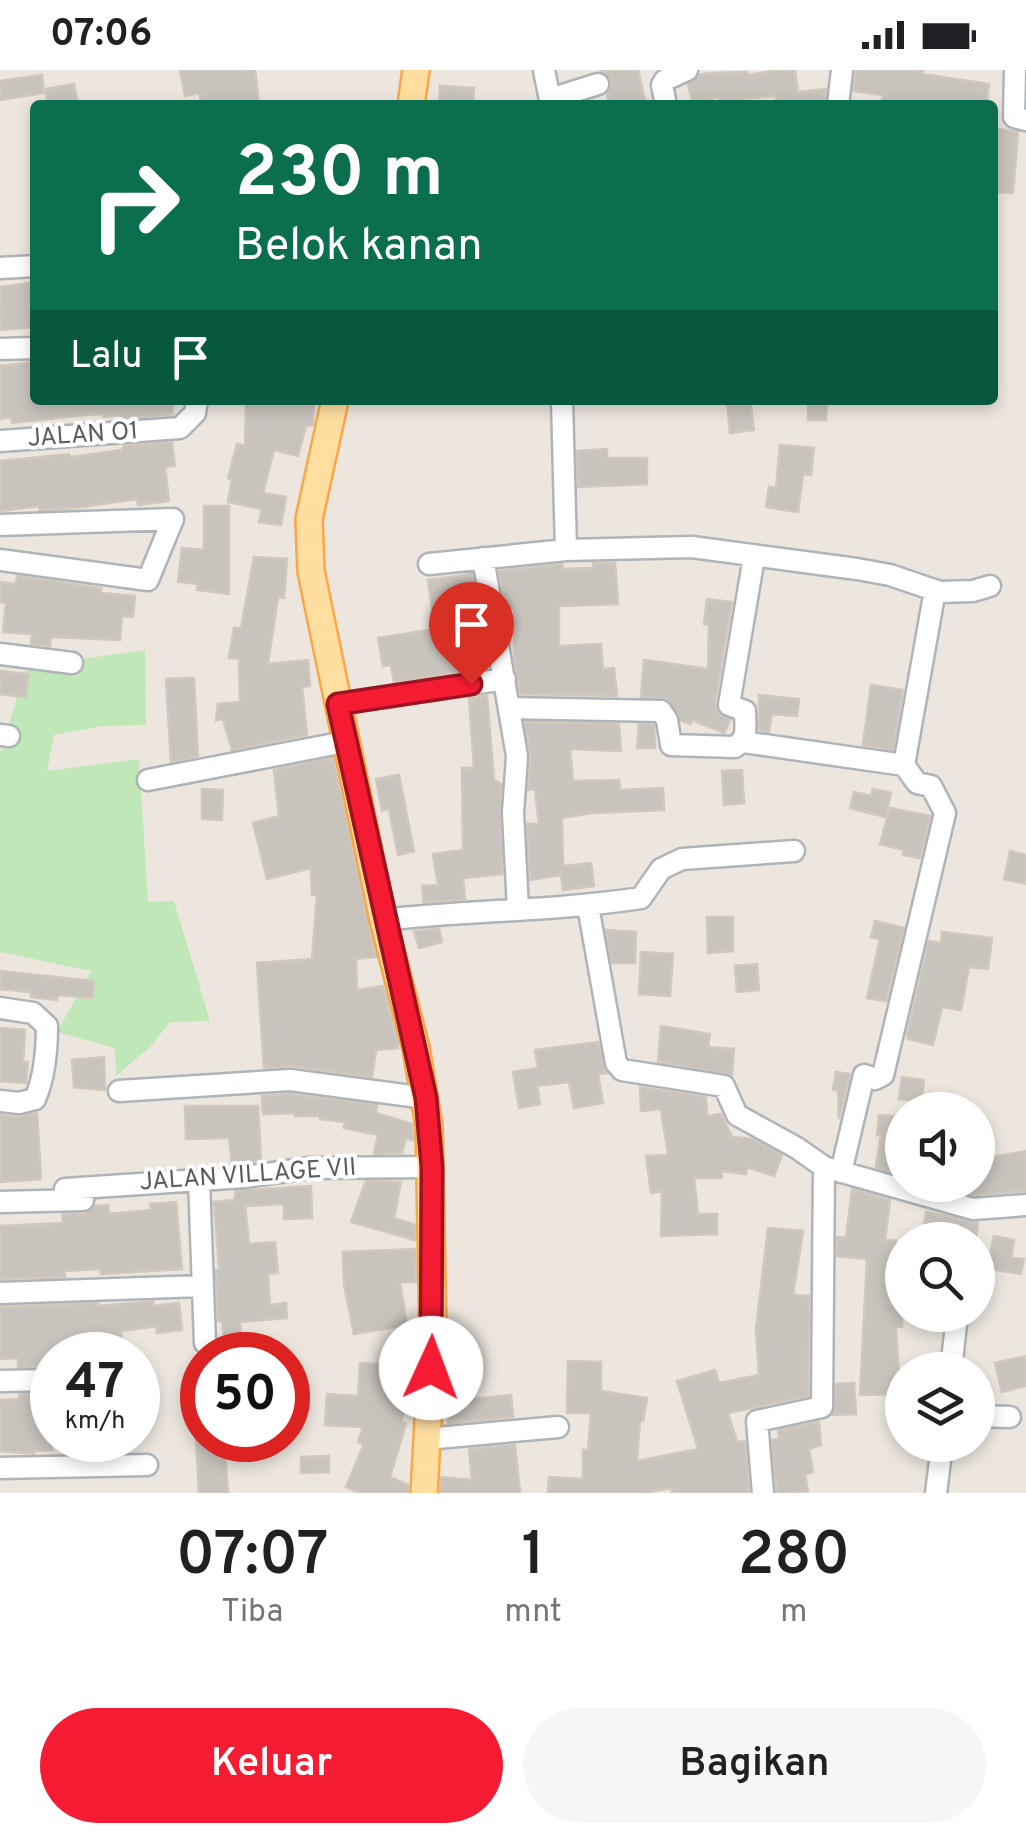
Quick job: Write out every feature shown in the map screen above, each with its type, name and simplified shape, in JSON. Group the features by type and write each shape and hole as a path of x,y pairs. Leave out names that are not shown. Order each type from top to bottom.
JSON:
{"main road":[{"path":"412,100 416,70"},
{"path":"334,405 309,519 311,571 383,920 426,1098 432,1167 433,1333 424,1493"}],"street":[{"path":"544,70 551,100"},
{"path":"665,100 662,84 687,70"},
{"path":"839,100 842,70"},
{"path":"1015,70 1014,117 1026,120"},
{"path":"556,100 598,84"},
{"path":"0,268 30,266"},
{"path":"0,349 30,348"},
{"name":"JALAN O1","path":"0,441 166,431 188,422 196,405"},
{"path":"562,405 566,550"},
{"path":"0,526 174,519 148,580 0,560"},
{"path":"429,564 566,550 692,547 856,568 934,590 973,591 990,586"},
{"path":"509,708 661,711 667,720 671,744 734,747 746,735 745,711 729,705 754,557"},
{"path":"483,558 517,756 512,813 518,909"},
{"path":"762,1493 756,1421 822,1407 832,1170 864,1076 876,1079 882,1075 945,813 931,786 917,783 904,765 934,590"},
{"path":"0,654 72,664"},
{"path":"338,704 505,679"},
{"path":"148,780 346,742"},
{"path":"742,742 904,765"},
{"path":"383,920 588,906 641,898 662,869 682,859 794,851"},
{"path":"588,906 616,1063 622,1070 724,1086 738,1115 832,1170 974,1209 1026,1206"},
{"path":"0,1008 34,1013 47,1026 44,1076 35,1099 19,1103 0,1101"},
{"path":"119,1091 290,1080 426,1098"},
{"name":"JALAN VILLAGE VII","path":"0,1202 199,1186 310,1168 432,1167"},
{"path":"199,1186 205,1332"},
{"name":"JALAN VILLAGE VII","path":"65,1188 199,1186"},
{"path":"0,1294 202,1286"},
{"path":"0,1381 30,1380"},
{"path":"995,1417 1010,1417"},
{"path":"426,1439 558,1427"},
{"path":"936,1493 940,1462"},
{"path":"0,1468 147,1465"}],"green space":[{"path":"145,650 146,725 103,726 54,735 47,771 139,759 148,902 174,901 210,1021 170,1022 151,1046 116,1076 115,1048 57,1032 91,971 0,952 0,755 26,667"}],"building":[{"path":"180,70 255,70 258,100 201,100 200,93 185,96"},
{"path":"601,70 638,70 645,100 608,100 611,81"},
{"path":"795,70 798,92 826,89 825,100 776,100 776,96 692,100 688,85 699,75"},
{"path":"856,70 923,70 922,74 989,84 987,100 882,100 883,95 853,91"},
{"path":"42,75 44,93 0,100 0,81"},
{"path":"74,84 77,100 47,100 45,89"},
{"path":"440,86 474,88 473,100 439,100"},
{"path":"998,129 1018,132 1013,193 998,192"},
{"path":"30,283 30,327 1,330 0,287"},
{"path":"30,363 30,405 172,405 173,414 120,419 120,415 103,414 12,423 11,417 0,419 0,366"},
{"path":"246,405 314,405 313,425 306,426 298,456 274,450 263,493 286,497 281,525 259,522 262,509 228,502 232,479 228,478 237,444 245,446"},
{"path":"727,405 751,405 754,430 730,433"},
{"path":"808,405 827,405 826,420 808,420"},
{"path":"172,442 175,466 165,467 169,501 138,505 137,499 75,508 40,510 39,506 0,511 0,461 69,454 70,457 122,450 124,446"},
{"path":"780,445 814,448 811,475 803,474 798,512 766,507 769,487 776,488"},
{"path":"607,449 607,458 647,458 647,484 578,487 577,451"},
{"path":"204,506 229,506 229,594 197,590 198,584 178,582 182,548 204,550"},
{"path":"254,557 287,559 284,598 278,597 268,664 308,660 310,686 302,687 307,735 232,750 223,719 216,720 218,704 240,702 239,659 229,658 234,628 241,628"},
{"path":"593,563 615,563 618,604 559,606 559,646 601,644 603,669 614,668 617,696 520,694 514,658 514,608 506,610 499,571 562,564 563,569 594,568"},
{"path":"472,574 484,668 394,682 391,665 383,666 378,638 435,629 428,580"},
{"path":"17,576 135,596 133,617 122,616 120,640 51,637 50,646 31,644 32,634 3,632 6,603 0,602 0,582 16,584"},
{"path":"707,599 732,602 715,703 718,714 730,720 724,733 692,720 691,724 681,721 667,699 641,697 644,660 708,669 709,624 704,624"},
{"path":"0,671 28,674 26,697 0,694"},
{"path":"194,678 198,756 171,762 166,679"},
{"path":"871,685 903,690 893,750 863,745"},
{"path":"759,695 799,699 797,716 772,714 769,732 759,730"},
{"path":"487,696 494,780 501,784 502,874 463,878 465,899 424,902 422,886 438,885 433,854 463,850 462,768 474,768 469,698"},
{"path":"525,722 619,724 621,751 570,749 573,781 619,780 620,790 663,788 664,810 562,818 563,866 591,863 594,886 563,890 561,875 530,880 527,824 539,824 535,789 528,790 531,757"},
{"path":"639,724 654,725 655,748 637,748"},
{"path":"333,758 376,957 356,959 357,990 383,986 398,1042 398,1048 376,1050 372,1077 292,1066 264,1068 257,963 312,959 317,895 312,895 311,868 267,879 253,823 279,816 274,770"},
{"path":"742,770 744,803 724,805 722,771"},
{"path":"399,775 414,851 398,855 389,809 382,811 376,779"},
{"path":"202,789 223,790 222,820 202,819"},
{"path":"873,789 891,793 885,817 850,808 854,792 871,796"},
{"path":"890,808 930,816 920,858 880,844"},
{"path":"1010,851 1026,855 1026,884 1004,879"},
{"path":"707,917 733,917 733,951 708,953"},
{"path":"875,921 904,928 886,1001 867,998 880,939 871,937"},
{"path":"439,929 442,942 419,948 414,931"},
{"path":"606,930 636,932 635,963 612,963"},
{"path":"942,932 992,938 988,969 969,967 961,1010 942,1007 933,1045 908,1039 907,1034 929,941 941,943"},
{"path":"641,952 673,954 670,996 639,994"},
{"path":"757,964 759,990 737,992 735,966"},
{"path":"0,971 94,981 92,998 58,995 57,1000 0,989"},
{"path":"661,1026 710,1034 708,1047 734,1049 732,1075 658,1062"},
{"path":"0,1028 25,1030 26,1083 0,1081"},
{"path":"598,1042 607,1073 598,1074 603,1103 574,1108 569,1082 537,1086 540,1104 519,1108 513,1072 538,1068 535,1050"},
{"path":"104,1057 105,1090 74,1087 72,1060"},
{"path":"836,1072 850,1074 839,1119 838,1090 833,1090"},
{"path":"902,1077 924,1080 923,1092 900,1092"},
{"path":"640,1087 706,1097 707,1116 721,1114 732,1137 753,1139 782,1155 774,1176 747,1167 746,1174 722,1171 722,1178 694,1178 698,1214 717,1214 717,1234 661,1236 662,1191 651,1193 646,1156 668,1155 661,1109 641,1111"},
{"path":"290,1094 377,1105 376,1113 412,1124 413,1140 406,1138 402,1153 374,1154 378,1135 344,1128 345,1122 295,1113 263,1114 262,1096"},
{"path":"185,1106 258,1106 261,1161 232,1164 229,1138 186,1139"},
{"path":"37,1113 41,1179 0,1182 0,1115"},
{"path":"879,1115 885,1116 885,1170 876,1167 881,1135 877,1135"},
{"path":"1026,1151 1026,1191 995,1193 995,1156"},
{"path":"366,1181 401,1182 394,1218 415,1225 415,1240 351,1222"},
{"path":"311,1186 312,1218 284,1219 284,1204 245,1206 249,1244 275,1242 278,1273 268,1274 270,1305 286,1303 287,1318 240,1322 241,1332 223,1332 222,1320 218,1321 214,1202 235,1200 235,1191"},
{"path":"852,1189 890,1202 885,1222 885,1332 896,1332 897,1352 885,1352 885,1394 860,1395 867,1259 837,1256 837,1237 846,1238"},
{"path":"176,1202 182,1269 101,1274 100,1269 64,1271 65,1277 0,1279 0,1226 63,1223 62,1214 84,1214 95,1206 108,1205 109,1214 151,1210 150,1204"},
{"path":"926,1212 978,1222 925,1222"},
{"path":"768,1228 803,1231 793,1295 809,1296 808,1396 728,1413 737,1442 745,1441 749,1493 672,1493 671,1488 644,1493 548,1493 549,1477 583,1479 583,1450 588,1450 591,1413 567,1413 568,1361 601,1362 601,1391 647,1398 640,1421 637,1461 698,1449 677,1381 715,1370 719,1383 759,1375 756,1329"},
{"path":"995,1236 1014,1240 1011,1258 1024,1259 1021,1274 995,1270"},
{"path":"415,1249 416,1282 400,1282 407,1325 354,1334 344,1285 343,1252"},
{"path":"179,1303 182,1330 160,1333 157,1326 121,1332 30,1332 30,1367 18,1367 18,1358 0,1359 0,1307"},
{"path":"1026,1356 1026,1386 1002,1392 995,1363"},
{"path":"360,1363 407,1366 402,1422 406,1424 390,1477 408,1485 408,1493 360,1493 346,1487 364,1444 358,1442 363,1427 325,1425 327,1394 358,1396"},
{"path":"447,1373 466,1375 464,1400 511,1395 513,1417 448,1423"},
{"path":"854,1383 856,1414 833,1415 836,1384"},
{"path":"19,1394 30,1394 30,1454 0,1451 0,1400 19,1399"},
{"path":"819,1422 821,1445 809,1449 813,1472 805,1474 808,1491 777,1493 772,1440 779,1439 778,1430"},
{"path":"515,1445 520,1493 440,1493 441,1477 472,1480 469,1449"},
{"path":"329,1456 329,1472 301,1473 301,1462 310,1462 310,1457"},
{"path":"197,1462 226,1462 228,1493 199,1493"}],"route":[{"path":"431,1368 432,1167 426,1098 383,920 338,704 471,684"}]}
